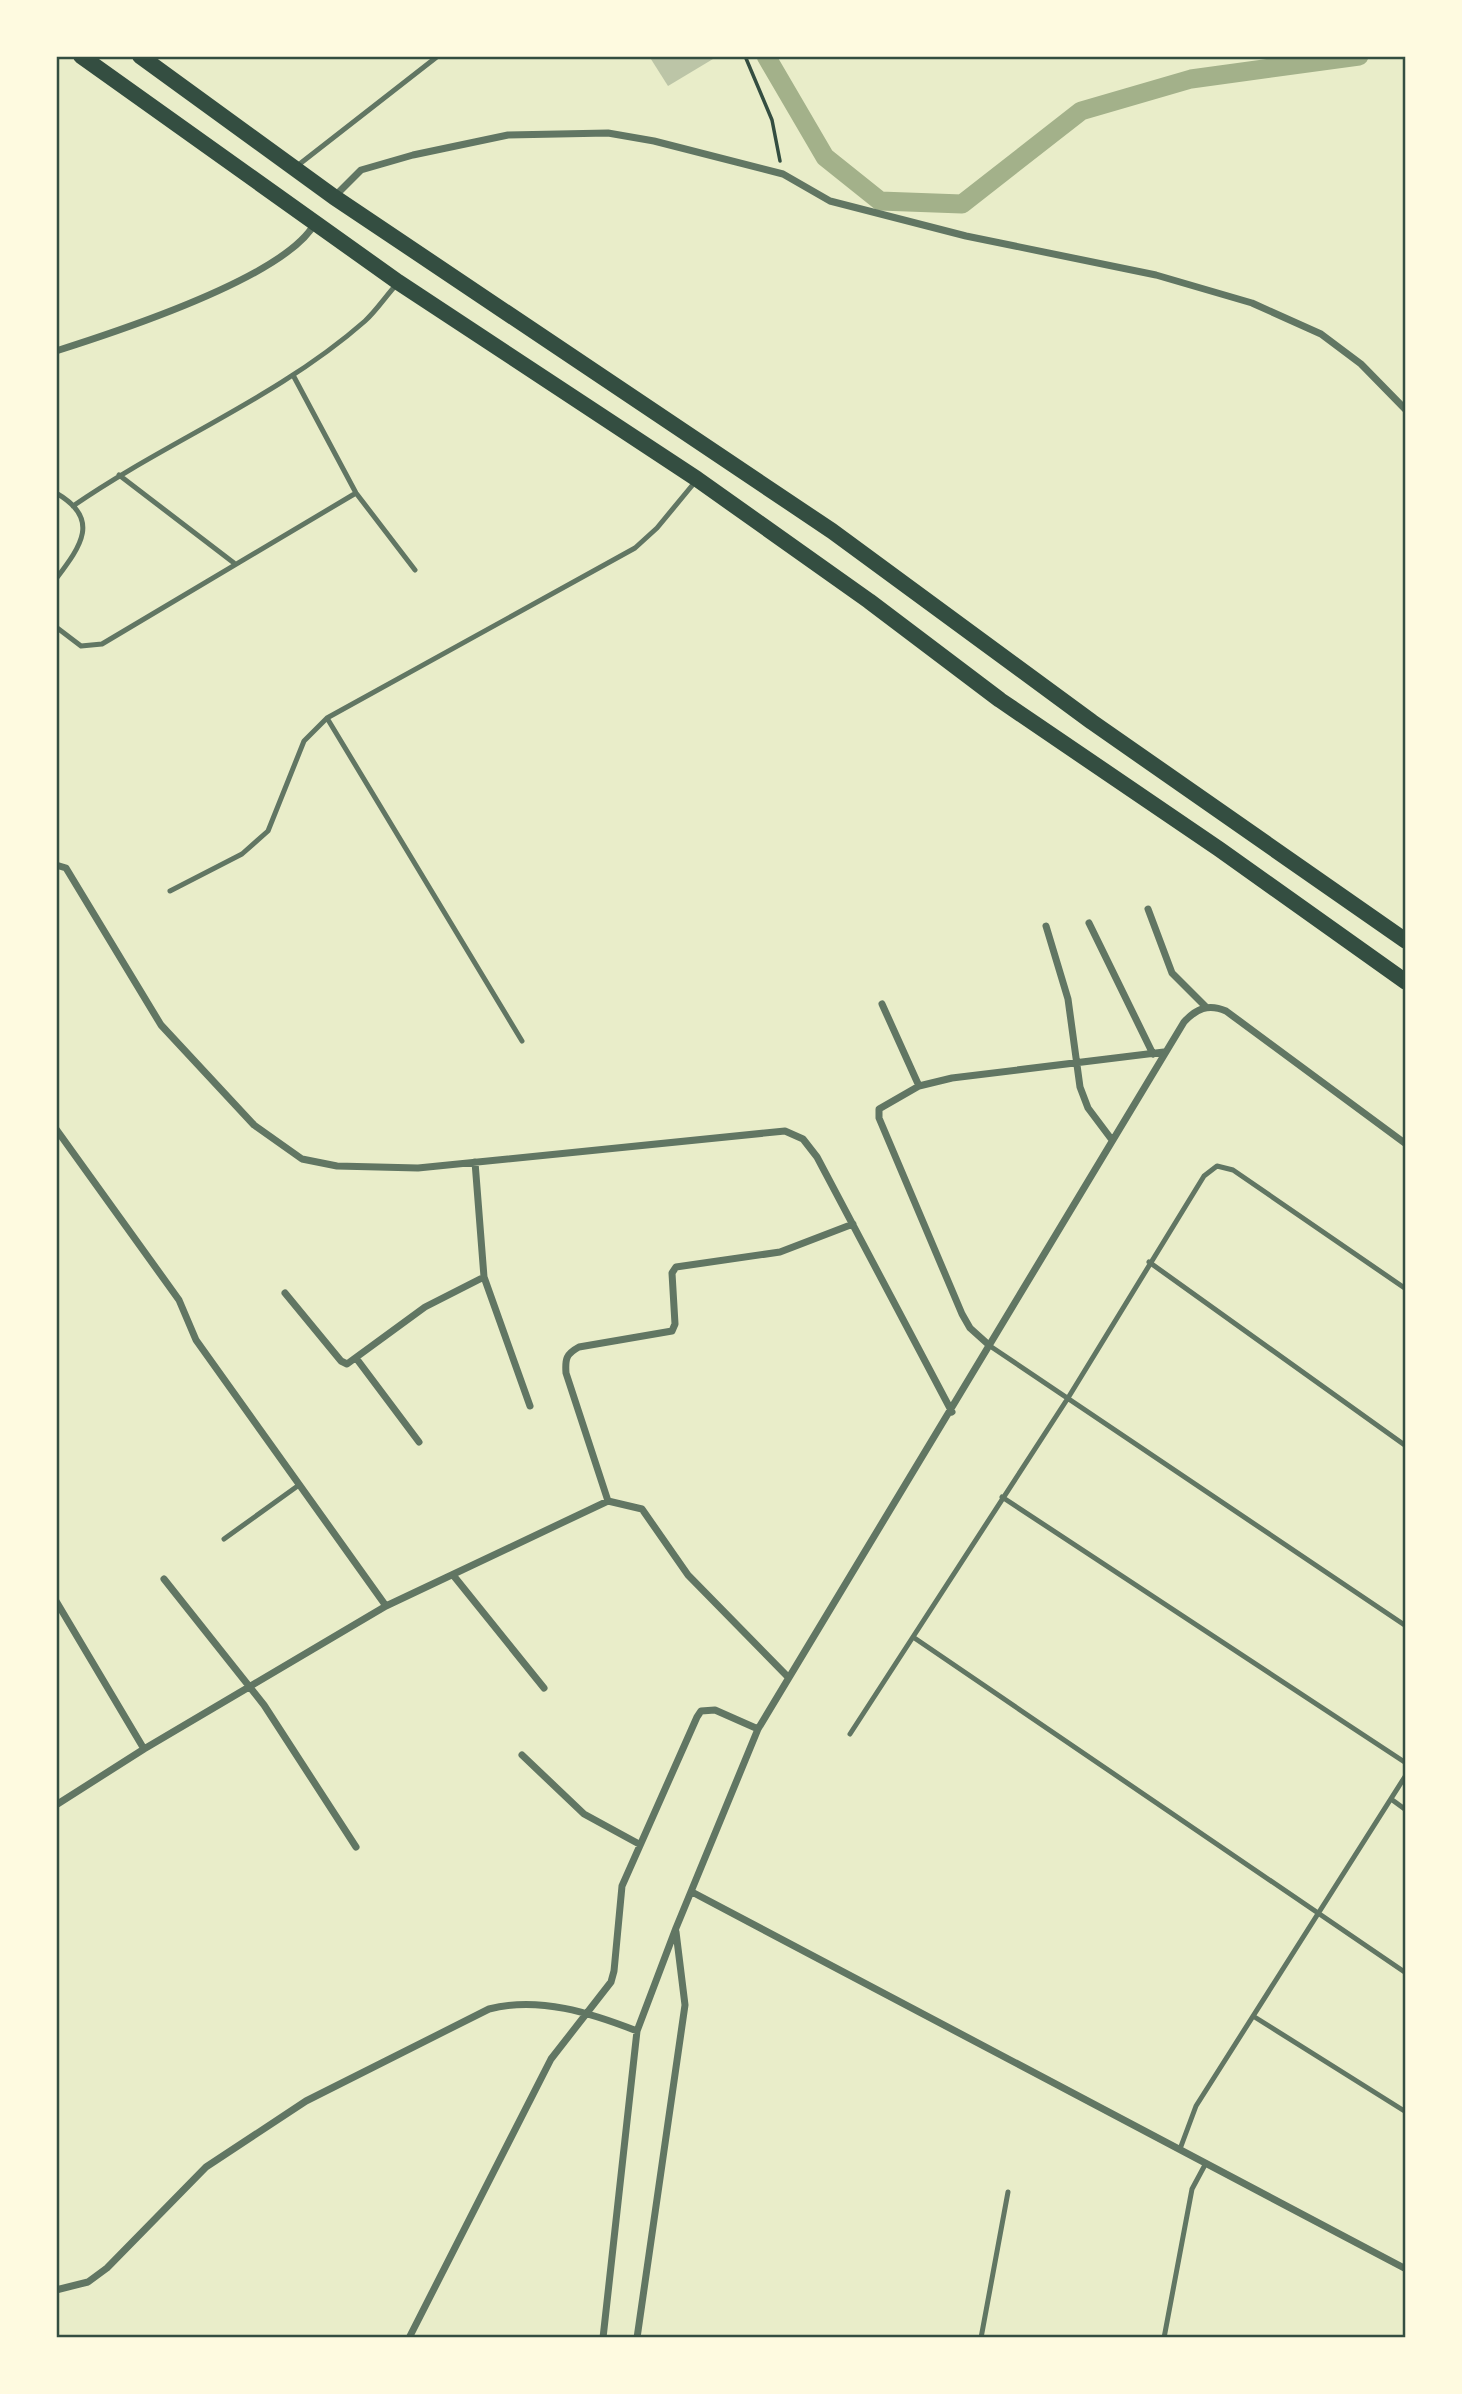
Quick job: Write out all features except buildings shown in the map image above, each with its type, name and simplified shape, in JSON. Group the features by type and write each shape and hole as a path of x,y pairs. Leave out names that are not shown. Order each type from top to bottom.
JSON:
{"highway":[{"path":"81,56 398,282 696,479 869,601 1000,700 1219,849 1406,982"},
{"path":"140,56 334,197 832,531 1092,722 1406,941"}],"street":[{"path":"334,197 361,170 413,155 508,135 608,133 680,147 783,174 830,201 966,236 1156,275 1252,303 1321,334 1361,364 1406,410"},
{"path":"56,351 144,323 268,265 308,236 315,223"},
{"path":"56,865 66,868 161,1025 224,1095 276,1143 302,1159 337,1166 418,1168 785,1131 803,1139 817,1157 952,1412"},
{"path":"1148,909 1172,973 1206,1007"},
{"path":"1089,923 1153,1054"},
{"path":"1046,926 1069,999 1076,1064 1088,1108 1112,1140"},
{"path":"882,1004 919,1086"},
{"path":"603,2338 637,2031 676,1928 758,1729 787,1676 952,1412 1184,1022 1193,1012 1206,1007 1226,1011 1406,1143"},
{"path":"990,1346 970,1328 962,1314 878,1118 879,1109 919,1086 999,1070 1076,1064 1164,1052"},
{"path":"56,1129 178,1300 196,1340 386,1606"},
{"path":"475,1162 484,1277 530,1405"},
{"path":"608,1501 566,1373 565,1359 569,1352 672,1331 675,1324 672,1273 676,1268 780,1252 853,1224"},
{"path":"285,1293 341,1361 347,1364 415,1314 484,1277"},
{"path":"356,1358 419,1441"},
{"path":"56,1805 144,1749 386,1606 608,1501 637,1505 642,1509 688,1575 787,1676"},
{"path":"453,1574 544,1688"},
{"path":"164,1579 249,1686 356,1847"},
{"path":"56,1601 144,1749"},
{"path":"409,2338 551,2059 586,2012 605,1993 614,1971 619,1900 639,1844 688,1734 701,1712 715,1710 758,1729"},
{"path":"522,1755 584,1814 639,1844"},
{"path":"692,1892 1406,2269"},
{"path":"637,2338 685,2005 676,1928"},
{"path":"56,2290 88,2282 107,2268 206,2167 306,2101 489,2008 522,2004 586,2012 637,2031"}],"lane":[{"path":"294,168 438,56"},
{"path":"73,506 119,475 293,375 366,320 398,282"},
{"path":"293,375 356,493 415,570"},
{"path":"119,475 234,563"},
{"path":"170,891 242,854 268,831 304,741 327,719 635,548 657,528 696,479"},
{"path":"56,493 73,506 83,519 85,532 77,550 56,579"},
{"path":"56,627 81,646 102,644 234,563 356,493"},
{"path":"327,719 522,1041"},
{"path":"850,1734 1068,1398 1204,1176 1217,1166 1233,1170 1406,1289"},
{"path":"1149,1262 1406,1446"},
{"path":"990,1346 1406,1626"},
{"path":"224,1539 299,1485"},
{"path":"1002,1497 1406,1763"},
{"path":"913,1637 1406,1973"},
{"path":"1180,2149 1196,2106 1406,1775"},
{"path":"1391,1800 1406,1810"},
{"path":"1253,2016 1406,2112"},
{"path":"1164,2338 1192,2189 1206,2163"},
{"path":"981,2338 1008,2192"}],"path":[{"path":"745,56 772,120 783,174"}],"waterway":[{"path":"766,56 825,157 880,201 962,204 1081,111 1191,79 1359,56"}]}
